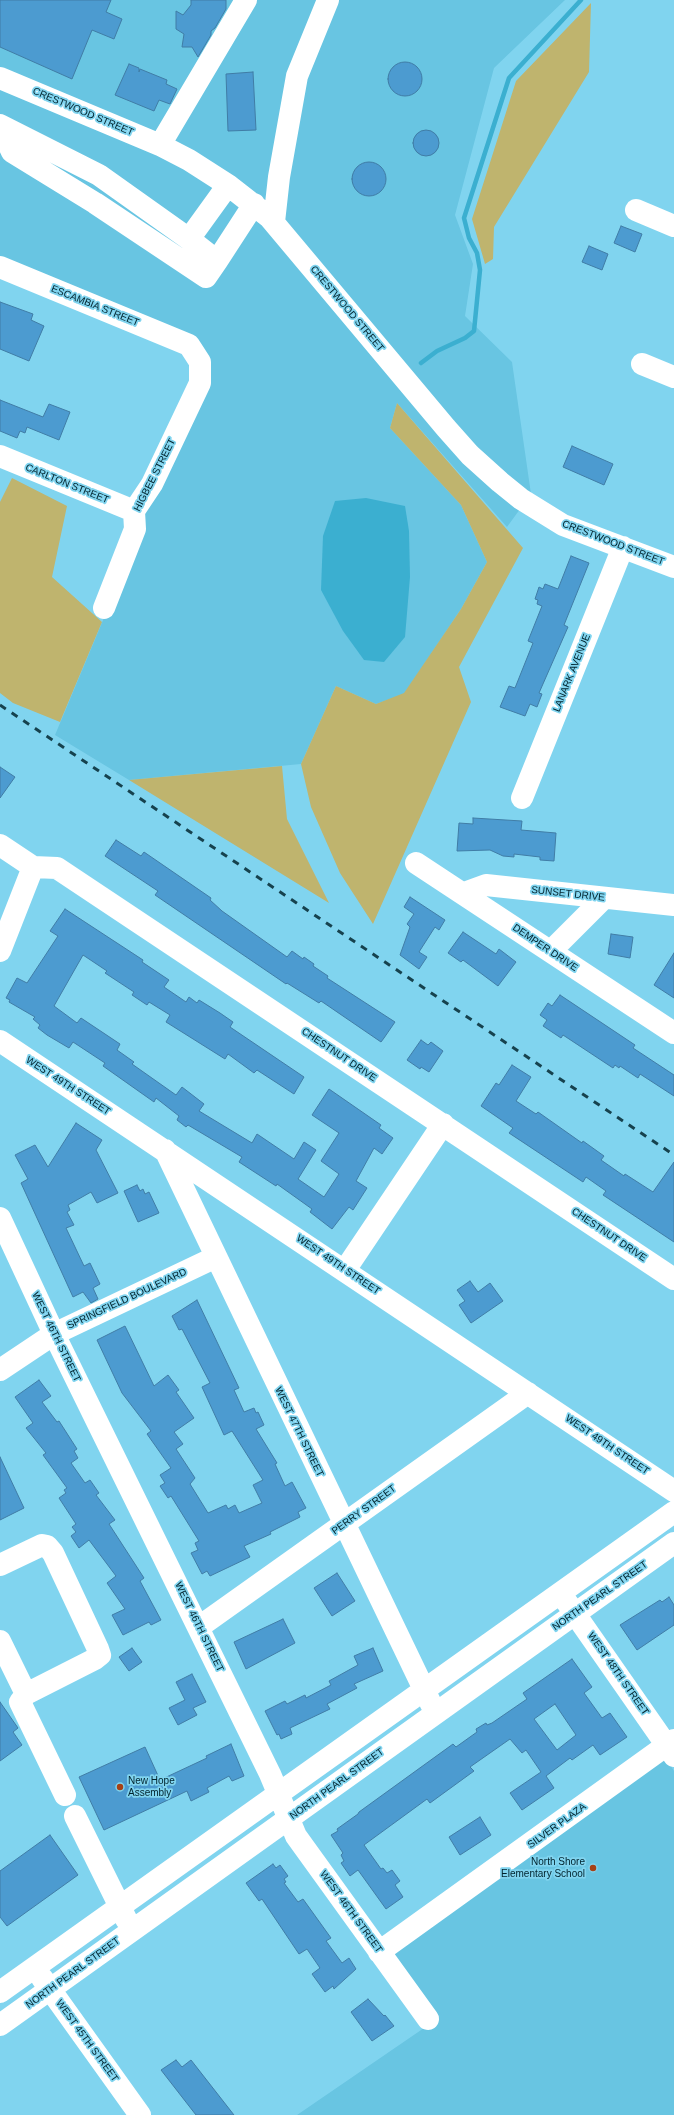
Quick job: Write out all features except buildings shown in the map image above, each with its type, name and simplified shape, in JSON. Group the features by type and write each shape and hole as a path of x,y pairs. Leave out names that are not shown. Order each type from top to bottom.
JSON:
{"street":[{"path":"160,145 246,0"},
{"path":"274,222 279,177 296,76 328,0"},
{"name":"CRESTWOOD STREET","path":"0,78 160,145 189,160 228,185 254,204 274,222 446,428 475,460 521,499 563,525 674,567"},
{"path":"0,125 99,175 218,261"},
{"path":"0,125 12,152 95,203 206,277 218,261 254,204"},
{"path":"189,239 228,185"},
{"path":"636,210 674,226"},
{"name":"ESCAMBIA STREET","path":"0,267 190,345"},
{"name":"HIGBEE STREET","path":"104,608 135,529 134,511 152,484 200,383 200,362 190,345"},
{"path":"642,364 674,377"},
{"name":"CARLTON STREET","path":"0,456 134,511"},
{"name":"LANARK AVENUE","path":"522,798 623,547"},
{"path":"0,845 33,867 0,951"},
{"name":"DEMPER DRIVE","path":"416,863 464,893 674,1033"},
{"name":"CHESTNUT DRIVE","path":"33,867 57,868 674,1279"},
{"name":"SUNSET DRIVE","path":"464,893 486,885 674,905"},
{"path":"551,951 604,898"},
{"name":"WEST 49TH STREET","path":"0,1041 674,1490"},
{"path":"345,1270 443,1124"},
{"name":"WEST 47TH STREET","path":"165,1150 435,1714"},
{"name":"WEST 46TH STREET","path":"0,1218 54,1334 199,1627 278,1794 296,1836 428,2019"},
{"name":"SPRINGFIELD BOULEVARD","path":"0,1370 54,1334 216,1257"},
{"name":"PERRY STREET","path":"199,1627 528,1393"},
{"path":"2,1986 35,1967 674,1512"},
{"name":"NORTH PEARL STREET","path":"0,2026 674,1543"},
{"path":"0,1565 42,1545 47,1546 53,1553 100,1655 95,1659 26,1694 20,1702 65,1795"},
{"name":"WEST 48TH STREET","path":"560,1593 672,1747"},
{"path":"0,1641 26,1694"},
{"name":"SILVER PLAZA","path":"379,1952 672,1747"},
{"path":"75,1816 132,1931"},
{"name":"WEST 45TH STREET","path":"35,1967 140,2115"}],"shaded area":[{"path":"0,0 565,0 494,68 455,215 473,264 465,316 512,362 531,494 507,527 397,403 390,428 461,505 487,562 461,609 404,694 376,704 336,686 301,764 129,780 55,735 139,534 145,508 204,361 0,258"},
{"path":"591,3 589,72 494,227 493,259 485,264 472,219 516,81"},
{"path":"397,403 523,548 459,667 471,702 373,924 340,873 311,807 301,764 336,686 376,704 404,693 461,609 487,562 461,505 390,428"},
{"path":"12,478 67,506 52,577 102,622 60,722 13,703 0,693 0,502"},
{"path":"366,498 405,506 409,531 410,577 405,637 384,662 364,660 343,631 321,590 323,536 335,501"},
{"path":"282,766 287,819 329,903 129,780"},
{"name":"North Shore Elementary School","path":"666,1758 674,1771 674,2115 297,2115 424,2028 378,1964"}],"waterway":[{"path":"421,363 437,351 465,338 474,331 480,270 477,253 469,238 464,218 509,78 581,0"}],"railway":[{"path":"0,705 674,1155"}],"place":[{"name":"New Hope Assembly","path":"120,1787"},
{"name":"North Shore Elementary School","path":"593,1868"}]}
